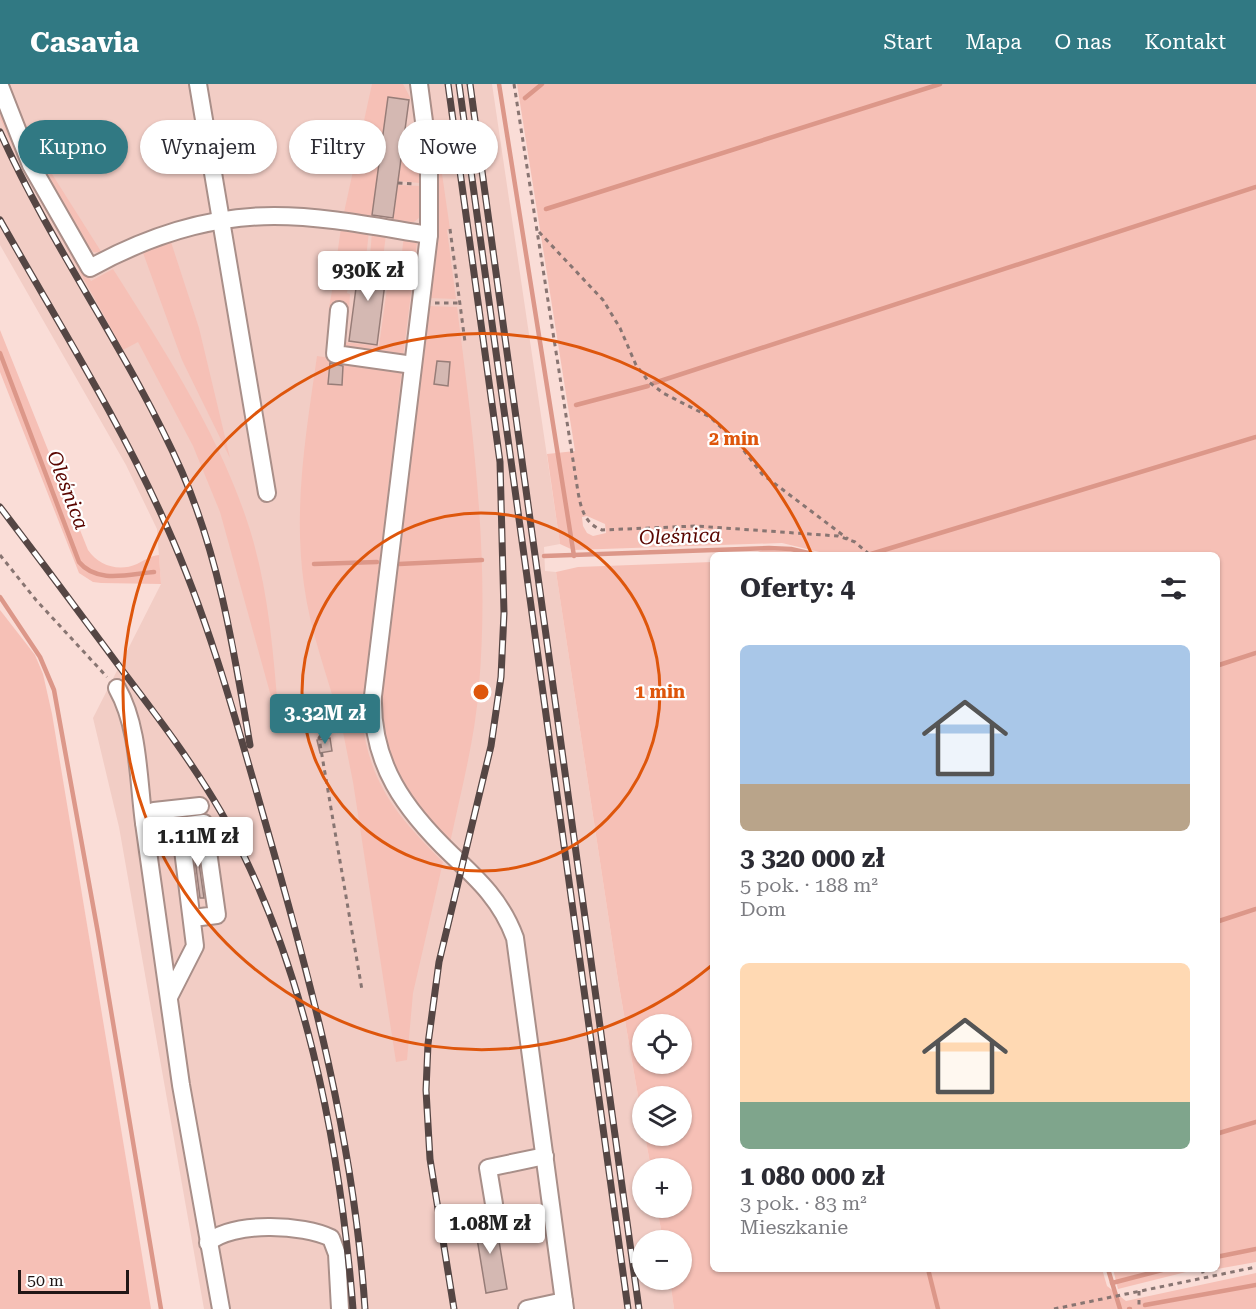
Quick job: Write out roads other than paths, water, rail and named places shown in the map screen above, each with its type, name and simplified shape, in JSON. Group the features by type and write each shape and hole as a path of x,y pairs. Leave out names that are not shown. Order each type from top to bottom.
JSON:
{"lane":[{"path":"198,84 267,493"},
{"path":"419,84 429,159 429,235 373,696 375,734 385,769 397,793 424,827 488,889 511,926 520,961 564,1305 527,1309"},
{"path":"0,86 31,165 90,268 133,246 171,232 252,216 310,218 429,235"},
{"path":"339,310 335,354 413,365"},
{"path":"117,688 126,704 132,725 180,1085 221,1309"},
{"path":"144,823 145,817 154,811 200,806"},
{"path":"169,998 195,946 180,826 204,822 217,915 193,918"},
{"path":"494,1204 488,1168 545,1156"},
{"path":"208,1243 220,1234 247,1228 313,1231 331,1238 338,1254 339,1309"}],"waterway":[{"path":"499,84 574,556"},
{"path":"525,98 542,84"},
{"path":"546,209 940,84"},
{"path":"654,383 1256,187"},
{"name":"Oleśnica","path":"0,353 79,562 86,569 104,575 124,576 154,572"},
{"path":"576,405 648,386"},
{"path":"878,552 1256,437"},
{"name":"Oleśnica","path":"544,556 769,548 804,552"},
{"name":"Oleśnica","path":"399,564 482,560"},
{"name":"Oleśnica","path":"314,564 377,562"},
{"path":"0,597 40,657 54,690 98,933 161,1309"},
{"path":"1220,665 1256,653"},
{"path":"1220,921 1256,909"},
{"path":"1220,1133 1256,1122"},
{"path":"1220,1256 1256,1249"},
{"path":"929,1272 938,1309"},
{"name":"Oleśnica","path":"1109,1272 1120,1309"},
{"path":"1112,1283 1154,1272"},
{"path":"1145,1305 1256,1285"}],"railway":[{"path":"448,84 500,462 504,613 501,677 491,746 439,962 428,1044 426,1090 430,1159 454,1309"},
{"path":"459,84 628,1309"},
{"path":"470,84 639,1309"},
{"path":"0,132 43,218 139,386 182,472 216,573 250,745"},
{"path":"0,220 87,372 149,488 182,563 210,637 283,885 329,1064 351,1185 365,1309"},
{"path":"0,507 186,757 221,812 250,868 275,928 296,990 313,1053 339,1182 353,1309"}]}
